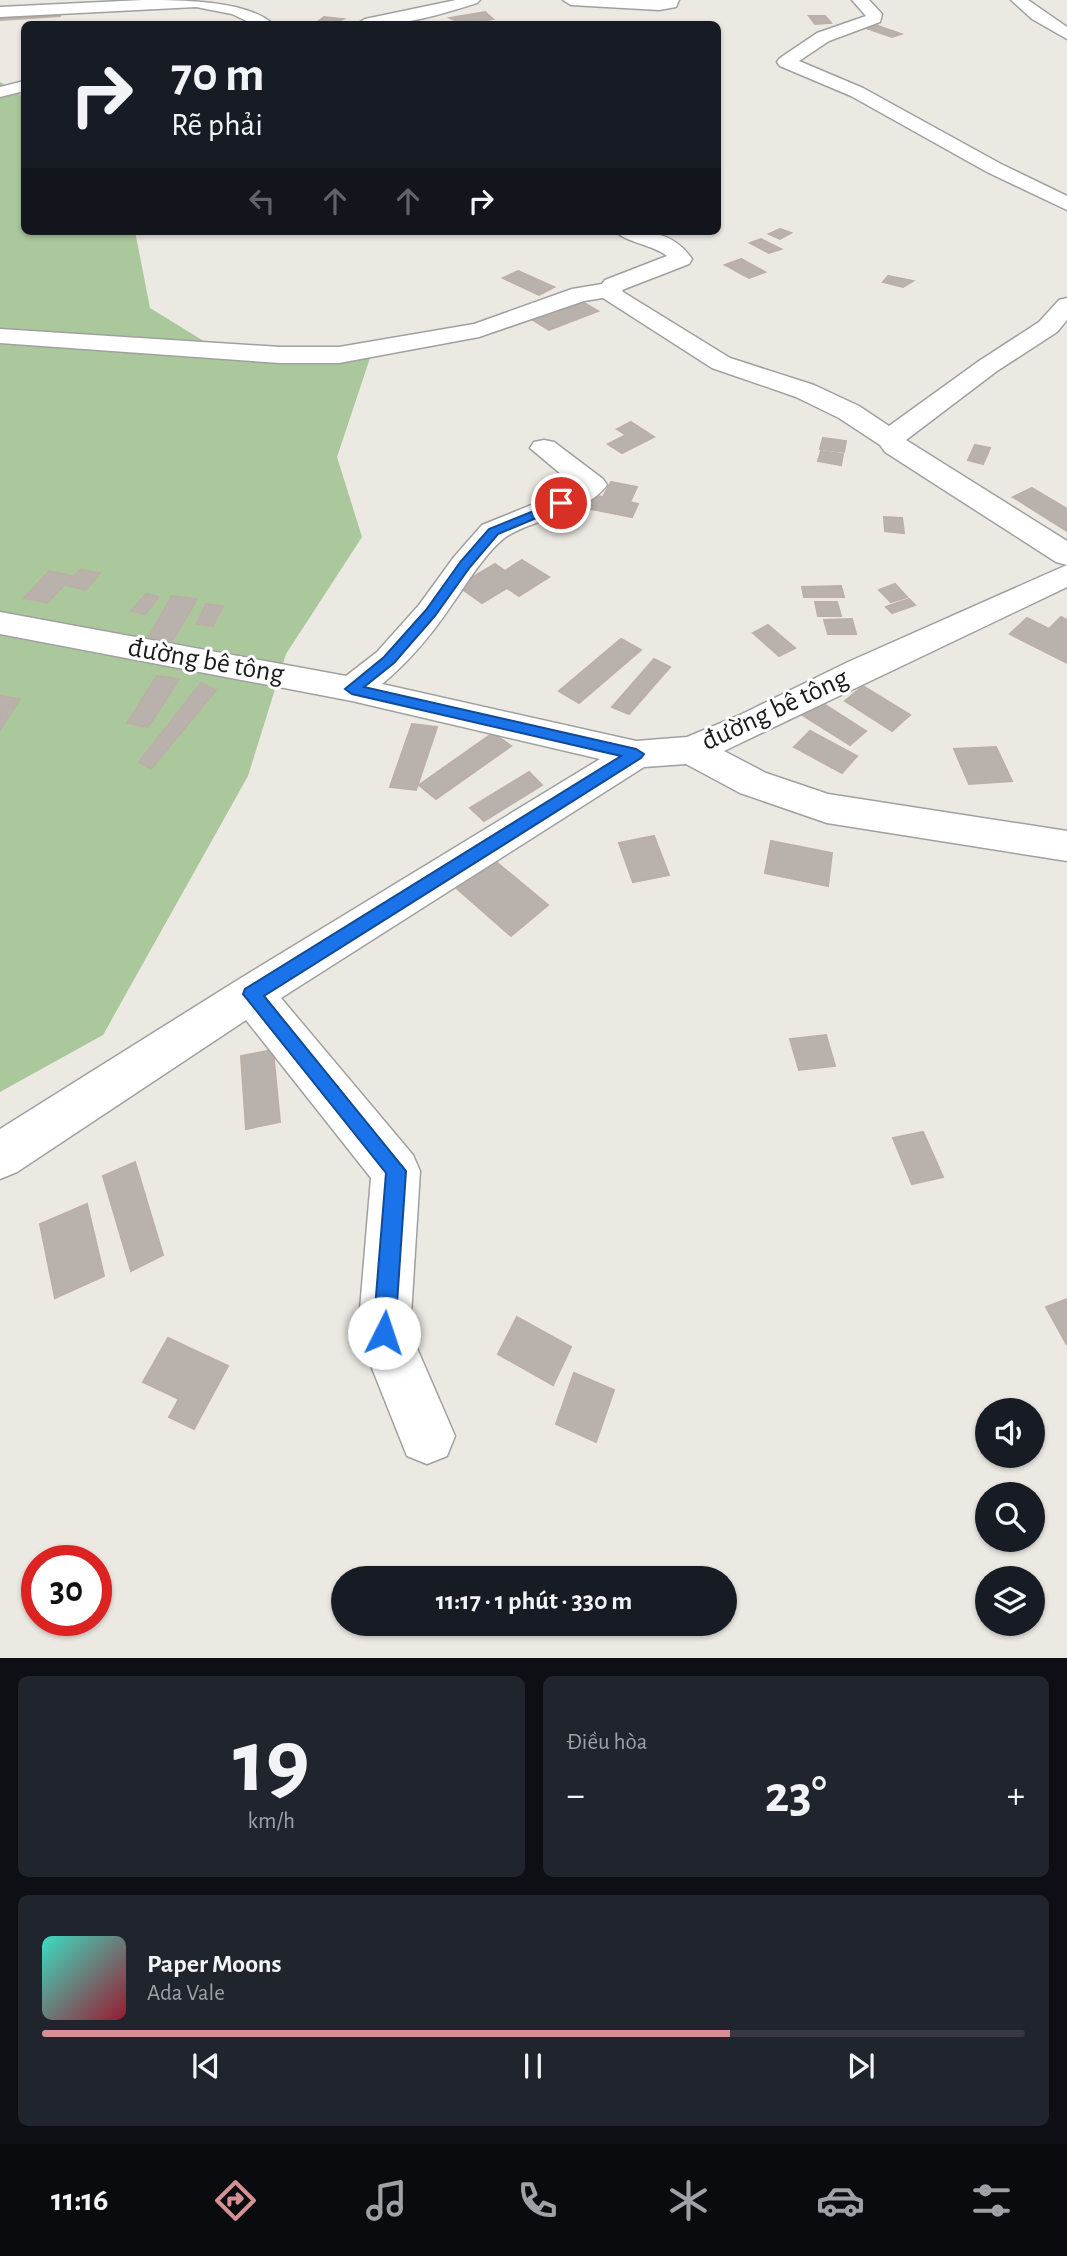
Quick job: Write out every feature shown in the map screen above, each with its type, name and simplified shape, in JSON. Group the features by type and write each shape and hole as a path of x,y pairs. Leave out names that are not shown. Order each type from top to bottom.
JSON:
{"street":[{"path":"381,21 436,11 472,0"},
{"path":"562,4 659,5 670,4 671,0"},
{"path":"860,0 874,14 874,19 823,37 786,62 857,92 1004,173 1067,204"},
{"path":"1019,0 1067,34"},
{"path":"0,12 83,4 196,2 237,10 259,21"},
{"path":"0,92 21,87"},
{"path":"0,336 280,355 339,355 479,330 580,294 609,290 613,285 681,259 678,253 641,235"},
{"path":"609,290 657,325 720,363 805,391 849,412 892,440 895,446 931,471 1067,555"},
{"path":"892,440 894,435 988,366 1048,327 1067,305"},
{"path":"352,689 389,660 430,613 493,531 561,503 593,485 544,448"},
{"name":"đường bê tông","path":"7,624 352,689 636,754 691,750 753,724 860,670 1067,575"},
{"path":"691,750 753,783 827,808 1067,846"},
{"path":"0,1156 251,994 636,754"},
{"path":"251,994 396,1171 384,1333 427,1436"}],"green space":[{"path":"0,82 21,95 21,235 136,235 150,308 233,359 375,343 337,457 362,537 286,654 248,776 103,1035 0,1092"}],"building":[{"path":"61,10 60,16 0,20 0,14"},
{"path":"485,12 493,19 456,21 450,18"},
{"path":"809,16 825,16 831,23 815,24"},
{"path":"324,17 343,19 339,21 319,21"},
{"path":"875,25 901,34 892,37 866,28"},
{"path":"780,229 791,233 780,239 769,234"},
{"path":"761,239 781,249 769,253 750,243"},
{"path":"741,259 765,272 749,278 725,265"},
{"path":"518,271 554,287 539,295 503,278"},
{"path":"888,276 913,281 903,287 883,282"},
{"path":"581,301 598,311 549,330 533,320"},
{"path":"631,422 654,437 622,453 608,444 626,435 617,429"},
{"path":"823,438 846,441 844,452 820,449"},
{"path":"975,445 990,448 983,464 968,460"},
{"path":"821,451 843,454 841,465 818,461"},
{"path":"611,482 637,487 630,502 638,504 632,517 581,507 587,494 603,497"},
{"path":"1032,488 1067,509 1067,531 1013,497"},
{"path":"884,517 902,518 904,533 885,531"},
{"path":"522,560 549,577 519,596 507,588 482,603 458,586 495,564 505,571"},
{"path":"80,570 100,573 86,590 66,585"},
{"path":"49,571 72,576 47,603 24,598"},
{"path":"895,584 907,597 891,602 879,590"},
{"path":"841,586 844,597 804,597 802,587"},
{"path":"146,594 159,597 145,614 131,611"},
{"path":"172,596 197,599 173,640 147,640"},
{"path":"909,599 915,605 892,613 886,607"},
{"path":"815,602 837,602 841,616 818,616"},
{"path":"206,604 223,606 213,626 197,624"},
{"path":"1061,617 1067,620 1067,663 1010,634 1027,618 1049,629"},
{"path":"852,619 856,634 828,634 824,620"},
{"path":"768,625 795,648 779,656 753,633"},
{"path":"621,639 641,650 579,703 559,691"},
{"path":"654,659 670,667 629,714 612,707"},
{"path":"157,676 179,679 148,727 127,723"},
{"path":"201,683 216,690 151,769 139,762"},
{"path":"863,686 910,715 892,731 845,701"},
{"path":"0,696 20,699 0,730"},
{"path":"816,699 866,731 850,745 799,713"},
{"path":"412,724 437,727 416,790 390,787"},
{"path":"810,731 857,756 842,773 794,747"},
{"path":"493,733 511,746 436,799 419,785"},
{"path":"996,747 1012,781 969,784 954,749"},
{"path":"529,772 542,785 484,821 470,808"},
{"path":"654,836 669,875 633,882 619,843"},
{"path":"771,841 832,853 828,886 765,873"},
{"path":"490,857 548,905 511,936 453,885"},
{"path":"826,1035 835,1066 799,1070 790,1039"},
{"path":"273,1050 280,1122 246,1129 241,1056"},
{"path":"923,1132 943,1177 912,1184 893,1138"},
{"path":"135,1162 163,1255 131,1271 103,1176"},
{"path":"87,1204 104,1276 55,1298 40,1224"},
{"path":"1067,1299 1067,1345 1046,1307"},
{"path":"517,1317 571,1347 553,1385 498,1354"},
{"path":"168,1338 228,1366 194,1429 169,1417 179,1399 143,1382"},
{"path":"574,1373 614,1390 596,1442 556,1424"}],"route":[{"path":"384,1333 396,1171 251,994 636,754 352,689 389,660 430,613 493,531 561,503"}]}
